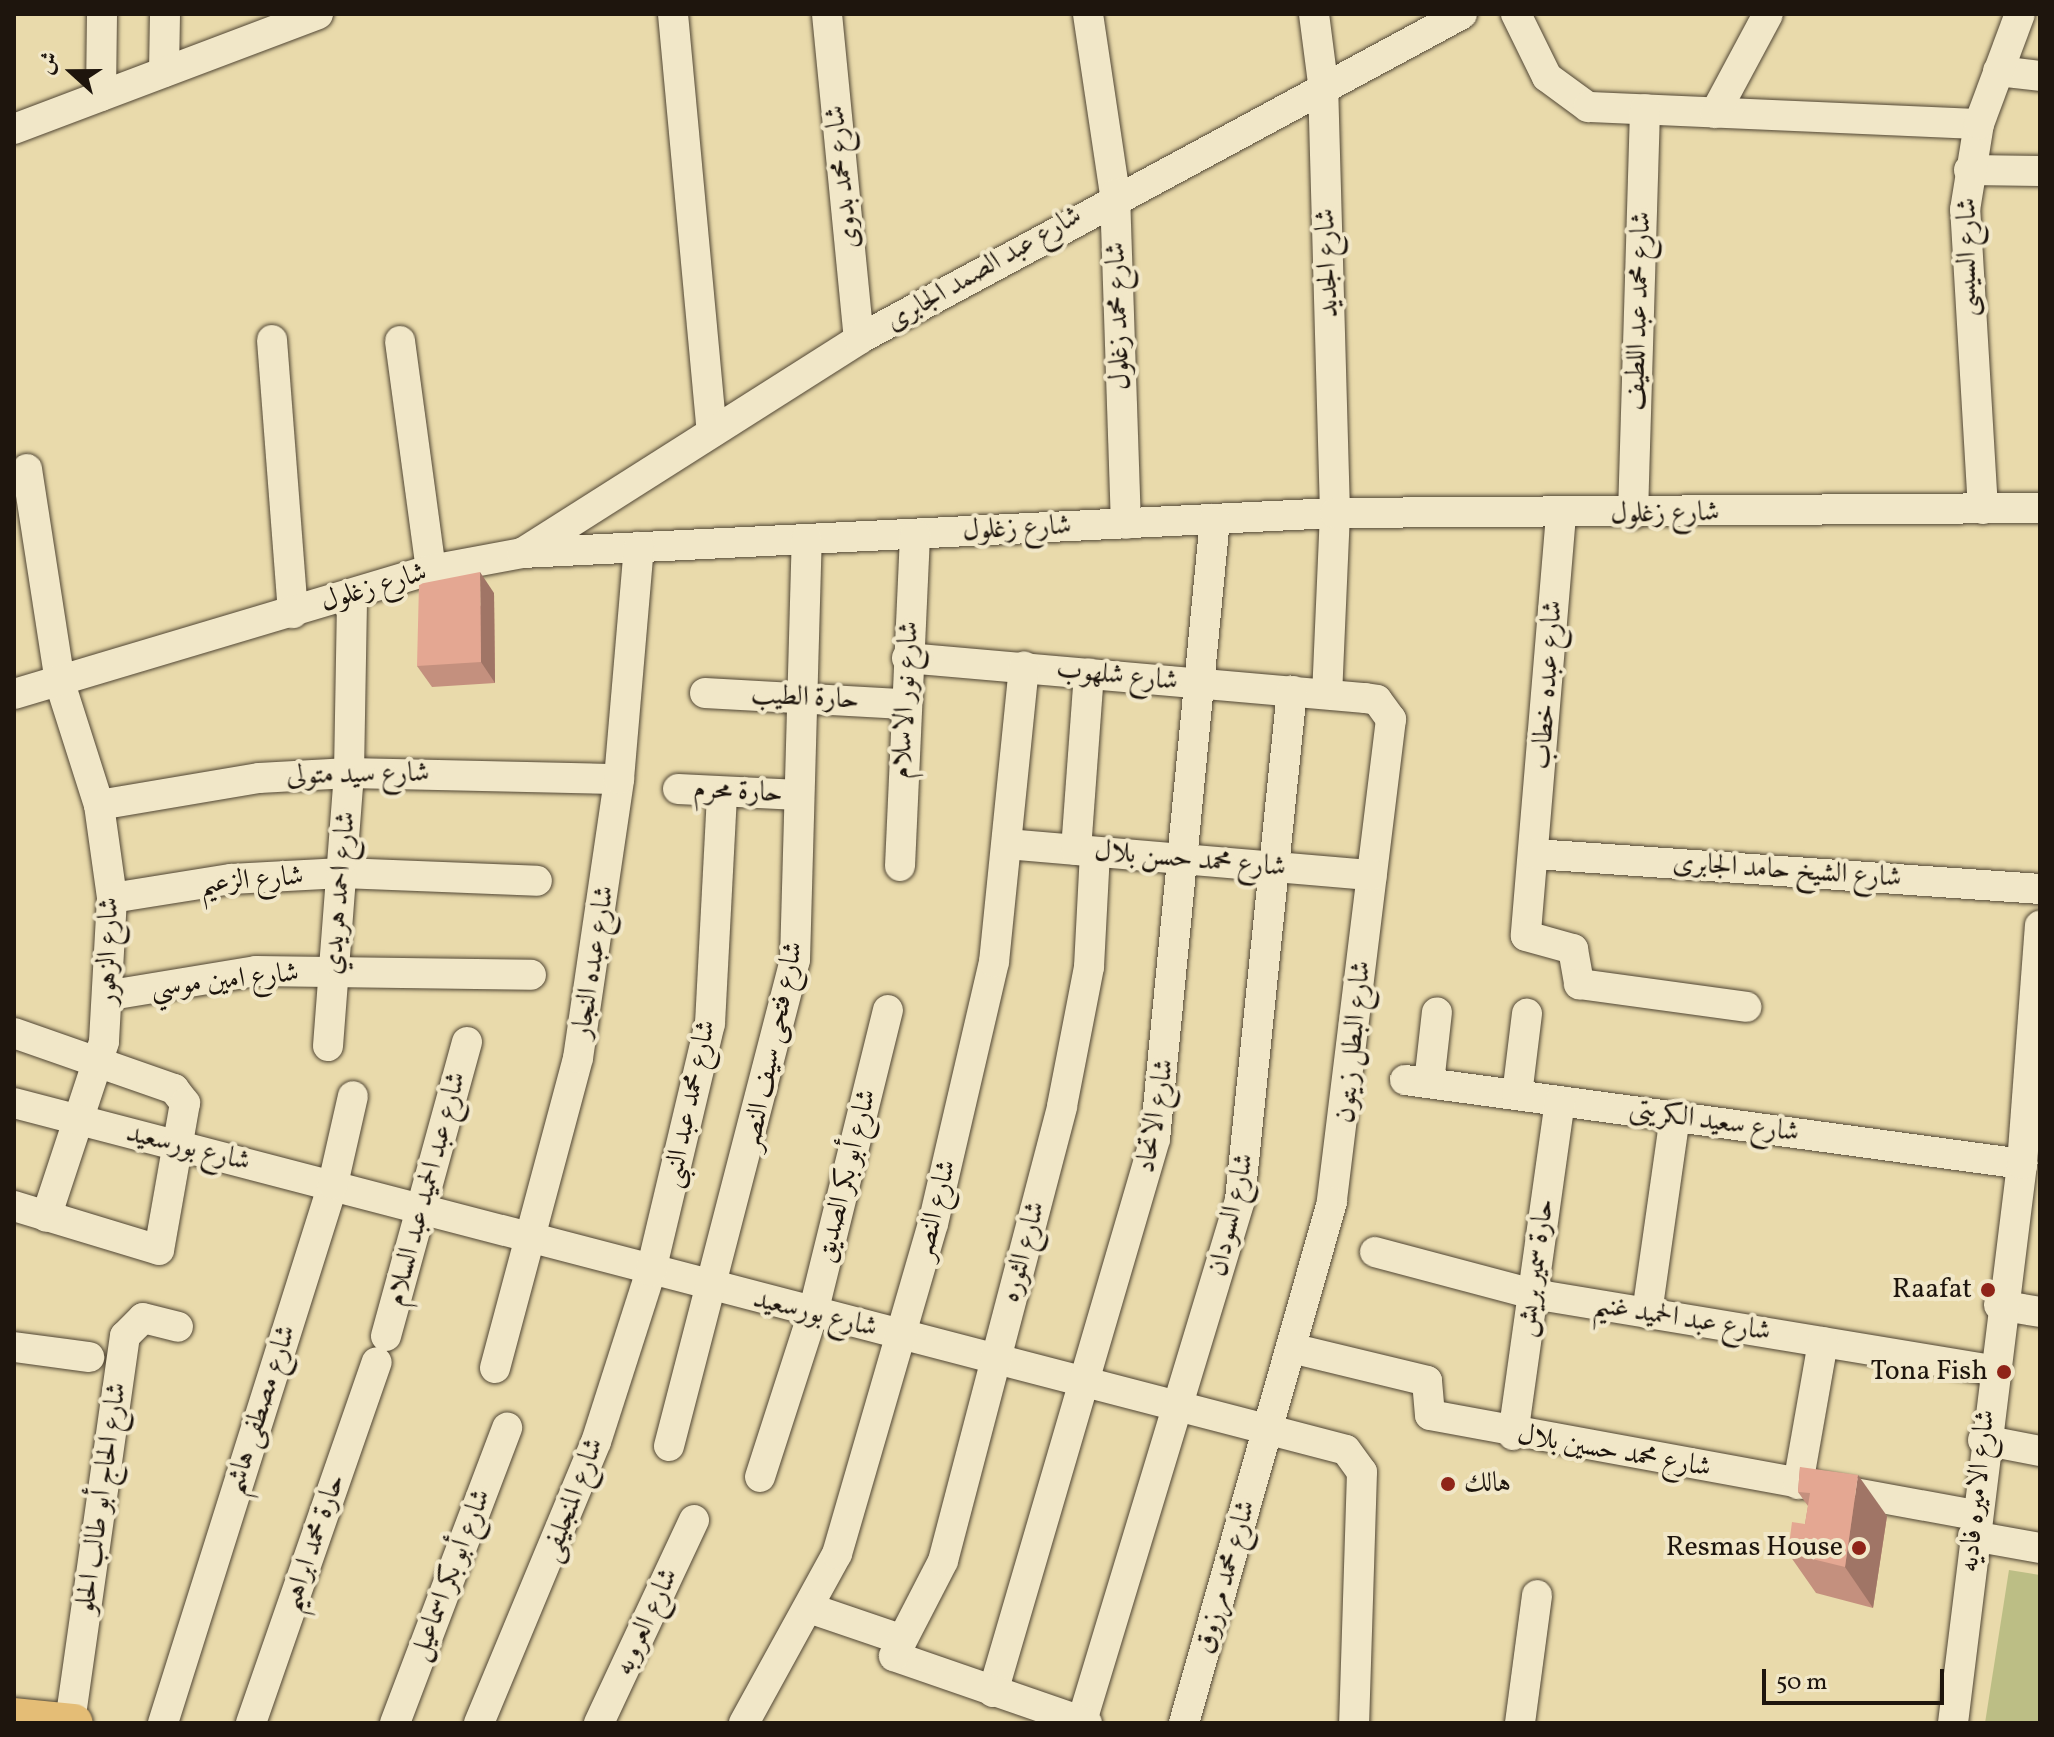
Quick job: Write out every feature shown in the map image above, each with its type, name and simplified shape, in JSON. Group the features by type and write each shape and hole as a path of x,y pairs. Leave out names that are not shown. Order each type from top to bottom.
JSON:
{"main road":[{"path":"14,1717 72,1723"}],"street":[{"path":"101,96 102,14"},
{"path":"164,72 165,14"},
{"path":"14,129 164,72 287,20 318,14"},
{"path":"673,14 712,432"},
{"name":"شارع محمد بدوى","path":"827,14 859,339"},
{"name":"شارع محمد زغلول","path":"1088,14 1115,194 1126,524"},
{"name":"شارع الجديد","path":"1314,14 1323,83 1335,513 1327,694"},
{"name":"شارع عبد الصمد الجابرى","path":"522,553 859,339 1115,194 1323,83 1462,14"},
{"path":"1516,14 1560,94 1588,107 1979,124"},
{"path":"1715,113 1768,14"},
{"name":"شارع السيسى","path":"1983,509 1964,274 1969,170 1979,124 1998,71 2025,20"},
{"path":"1998,71 2040,76"},
{"name":"شارع محمد عبد اللطيف","path":"1633,514 1645,109"},
{"path":"1969,170 2040,171"},
{"path":"272,340 293,613"},
{"path":"400,341 431,570"},
{"name":"شارع الزهور","path":"27,469 60,683 99,805 112,898 111,995 98,1065 46,1217"},
{"name":"شارع زغلول","path":"14,694 60,683 431,570 522,553 1335,513 1561,515 2040,508"},
{"name":"شارع عبده خطاب","path":"1561,515 1526,936 1571,947 1579,984 1746,1007"},
{"name":"شارع الاتحاد","path":"993,1692 1087,1384 1155,1139 1215,519"},
{"name":"شارع نور الاسلام","path":"900,866 904,704 915,534"},
{"name":"شارع فتحى سيف النصر","path":"669,1446 790,994 804,697 807,539"},
{"name":"شارع عبده النجار","path":"495,1368 578,1058 619,779 639,547"},
{"name":"شارع احمد هريدي","path":"328,1046 349,773 352,595"},
{"name":"شارع شلهوب","path":"907,658 1327,694"},
{"name":"شارع النصر","path":"744,1723 812,1609 853,1510 902,1336 984,1015 1007,844 1024,667"},
{"name":"شارع الثوره","path":"900,1639 943,1561 1078,1039 1089,673"},
{"name":"شارع السودان","path":"1085,1722 1240,1200 1277,867 1292,691"},
{"name":"حارة الطيب","path":"705,693 904,704"},
{"name":"شارع البطل زيتون","path":"1268,1431 1339,1164 1391,719 1377,700 1327,694"},
{"name":"شارع سيد متولى","path":"99,805 259,778 349,773 619,779"},
{"name":"حارة محرم","path":"678,789 799,795"},
{"name":"شارع محمد عبد النبى","path":"651,1271 710,1024 722,792"},
{"name":"شارع محمد حسن بلال","path":"1007,844 1372,875"},
{"name":"شارع الشيخ حامد الجابرى","path":"1535,854 2040,889"},
{"name":"شارع الزعيم","path":"112,898 231,879 342,873 537,881"},
{"name":"شارع الاميره فاديه","path":"1953,1723 1999,1305 2022,1164 2038,1006 2040,926"},
{"name":"شارع امين موسي","path":"111,995 256,971 531,975"},
{"name":"شارع أبو بكر الصديق","path":"760,1477 813,1313 888,1010"},
{"name":"شارع سعيد الكريتى","path":"1437,1012 1424,1043 1417,1081 2022,1164"},
{"path":"1517,1095 1527,1014"},
{"path":"14,1033 182,1097 180,1146 159,1250 14,1206"},
{"name":"شارع عبد الحميد عبد السلام","path":"382,1349 426,1208 467,1042"},
{"name":"شارع مصطفى هاشم","path":"163,1723 333,1184 353,1096"},
{"name":"حارة سمير بريش","path":"1513,1435 1560,1101"},
{"name":"شارع بورسعيد","path":"14,1103 426,1208 713,1288 1346,1450 1362,1472 1354,1723"},
{"path":"1647,1313 1675,1116"},
{"name":"شارع عبد الحميد غنيم","path":"1375,1252 1533,1294 1992,1370"},
{"name":"شارع المنجليفى","path":"479,1723 596,1442 651,1271"},
{"path":"1999,1305 2040,1312"},
{"name":"شارع الحاج أبو طالب الحلو","path":"72,1723 125,1336 143,1318 178,1327"},
{"path":"1798,1484 1823,1342"},
{"name":"شارع الحاج أبو طالب الحلو","path":"14,1347 89,1357"},
{"name":"شارع محمد حسين بلال","path":"1291,1348 1427,1381 1428,1414 1513,1435 1798,1484 1974,1526 2040,1548"},
{"name":"حارة محمد ابراهيم","path":"251,1723 382,1349"},
{"name":"شارع أبو بكر اسماعيل","path":"395,1723 507,1428"},
{"name":"شارع محمد مرزوق","path":"1184,1723 1268,1431"},
{"path":"1983,1440 2040,1451"},
{"name":"شارع العروبه","path":"599,1723 694,1520"},
{"path":"1520,1723 1537,1595"},
{"path":"812,1609 900,1639 898,1663 1085,1722"}],"green space":[{"path":"2009,1570 2040,1575 2040,1723 1985,1723"}],"building":[{"path":"480,572 481,662 417,666 419,584"},
{"path":"1800,1467 1858,1475 1845,1567 1788,1553 1792,1522 1805,1524 1810,1493 1798,1492"}],"place":[{"name":"Raafat","path":"1988,1290"},
{"name":"Tona Fish","path":"2004,1372"},
{"name":"هالك","path":"1448,1484"},
{"name":"Resmas House","path":"1859,1548"}]}
